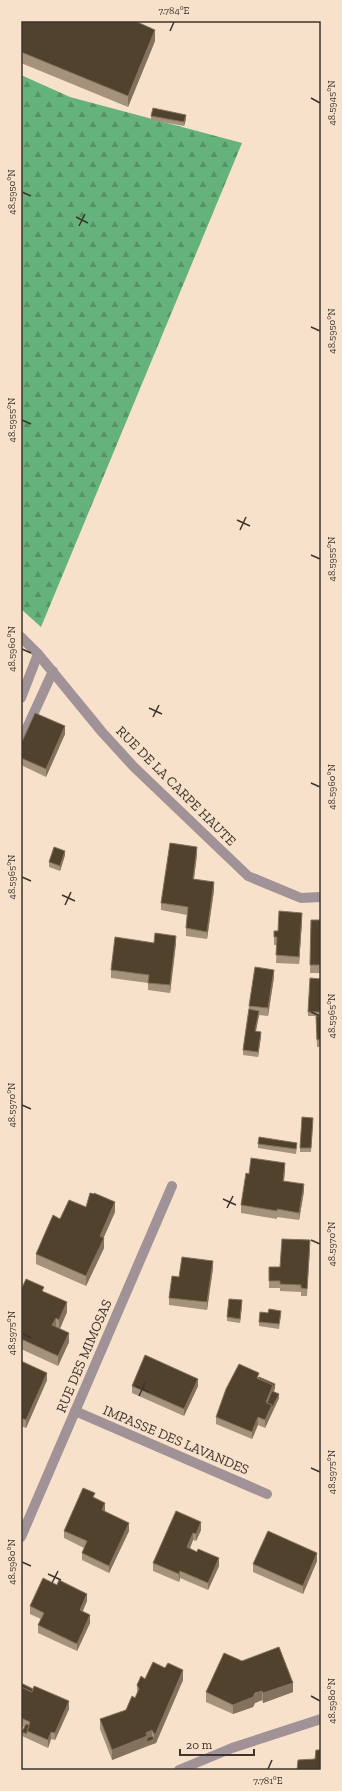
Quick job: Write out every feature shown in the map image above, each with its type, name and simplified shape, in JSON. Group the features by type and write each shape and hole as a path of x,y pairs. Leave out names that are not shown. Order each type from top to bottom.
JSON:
{"street":[{"name":"RUE DE LA CARPE HAUTE","path":"21,637 38,654 102,732 134,767 248,876 301,898 321,897"},
{"path":"21,698 38,654"},
{"path":"21,741 53,672"},
{"name":"RUE DES MIMOSAS","path":"21,1537 172,1186"},
{"name":"IMPASSE DES LAVANDES","path":"75,1412 267,1494"},
{"path":"179,1770 232,1748 321,1719"}],"green space":[{"path":"21,75 70,97 242,143 41,627 21,609"}],"building":[{"path":"21,21 135,21 155,30 128,96 21,52"},
{"path":"153,108 186,115 184,122 151,116"},
{"path":"35,713 65,726 46,769 21,758 21,744"},
{"path":"170,843 197,847 193,879 214,882 207,932 186,928 188,907 161,903"},
{"path":"54,847 65,851 60,866 49,862"},
{"path":"279,911 302,913 299,957 276,955 277,937 274,937 274,931 278,931"},
{"path":"311,920 321,920 321,965 310,965"},
{"path":"155,933 176,936 170,985 148,983 149,975 111,970 115,937 154,943"},
{"path":"255,967 274,970 268,1008 249,1006"},
{"path":"310,978 321,979 321,1012 308,1012"},
{"path":"249,1009 259,1011 255,1031 261,1032 258,1052 243,1050"},
{"path":"316,1016 321,1016 321,1039 317,1040"},
{"path":"302,1117 313,1118 311,1148 300,1148"},
{"path":"259,1137 297,1143 296,1149 258,1144"},
{"path":"251,1158 285,1163 283,1181 304,1184 299,1213 241,1205 246,1173 249,1174"},
{"path":"90,1193 94,1193 115,1202 100,1236 104,1238 86,1276 36,1254 53,1215 60,1219 69,1200 86,1207"},
{"path":"282,1239 310,1240 307,1289 301,1288 301,1285 280,1284 280,1281 269,1281 269,1267 280,1267"},
{"path":"182,1257 213,1261 207,1302 169,1298 172,1276 179,1277"},
{"path":"26,1279 44,1287 42,1291 67,1302 59,1320 56,1318 52,1325 69,1333 58,1356 21,1339 21,1290"},
{"path":"229,1299 242,1300 240,1319 227,1317"},
{"path":"269,1309 281,1311 279,1324 259,1322 260,1312 268,1313"},
{"path":"145,1355 198,1379 184,1409 132,1386"},
{"path":"21,1361 47,1373 26,1420 21,1418"},
{"path":"239,1364 259,1373 257,1378 273,1385 266,1402 272,1405 265,1420 258,1417 252,1432 216,1417 226,1389"},
{"path":"259,1377 275,1384 273,1389 273,1385 258,1378"},
{"path":"272,1391 279,1394 272,1408 272,1405 267,1403"},
{"path":"83,1488 95,1493 93,1497 105,1503 102,1510 129,1523 109,1566 82,1553 87,1541 64,1531"},
{"path":"176,1511 201,1522 196,1534 193,1533 187,1547 197,1552 198,1549 219,1558 208,1583 180,1571 179,1574 153,1563"},
{"path":"268,1531 317,1553 303,1586 253,1564"},
{"path":"43,1578 57,1585 59,1580 87,1594 80,1610 90,1615 77,1644 38,1625 44,1613 30,1606"},
{"path":"279,1647 293,1683 263,1693 262,1691 255,1693 253,1697 233,1705 206,1692 224,1653 242,1661"},
{"path":"153,1662 165,1668 168,1663 183,1670 156,1733 154,1734 152,1730 146,1733 147,1736 112,1750 100,1719 126,1710 132,1696 135,1698 139,1689 137,1685 141,1676 145,1679"},
{"path":"21,1683 33,1689 32,1692 21,1687"},
{"path":"34,1686 69,1701 55,1733 51,1732 48,1740 27,1731 30,1722 21,1718 21,1687 32,1692"},
{"path":"26,1724 29,1725 27,1734 22,1732"},
{"path":"152,1736 154,1739 147,1742 147,1738"},
{"path":"316,1750 321,1750 321,1770 297,1770 298,1760 315,1759"}]}
